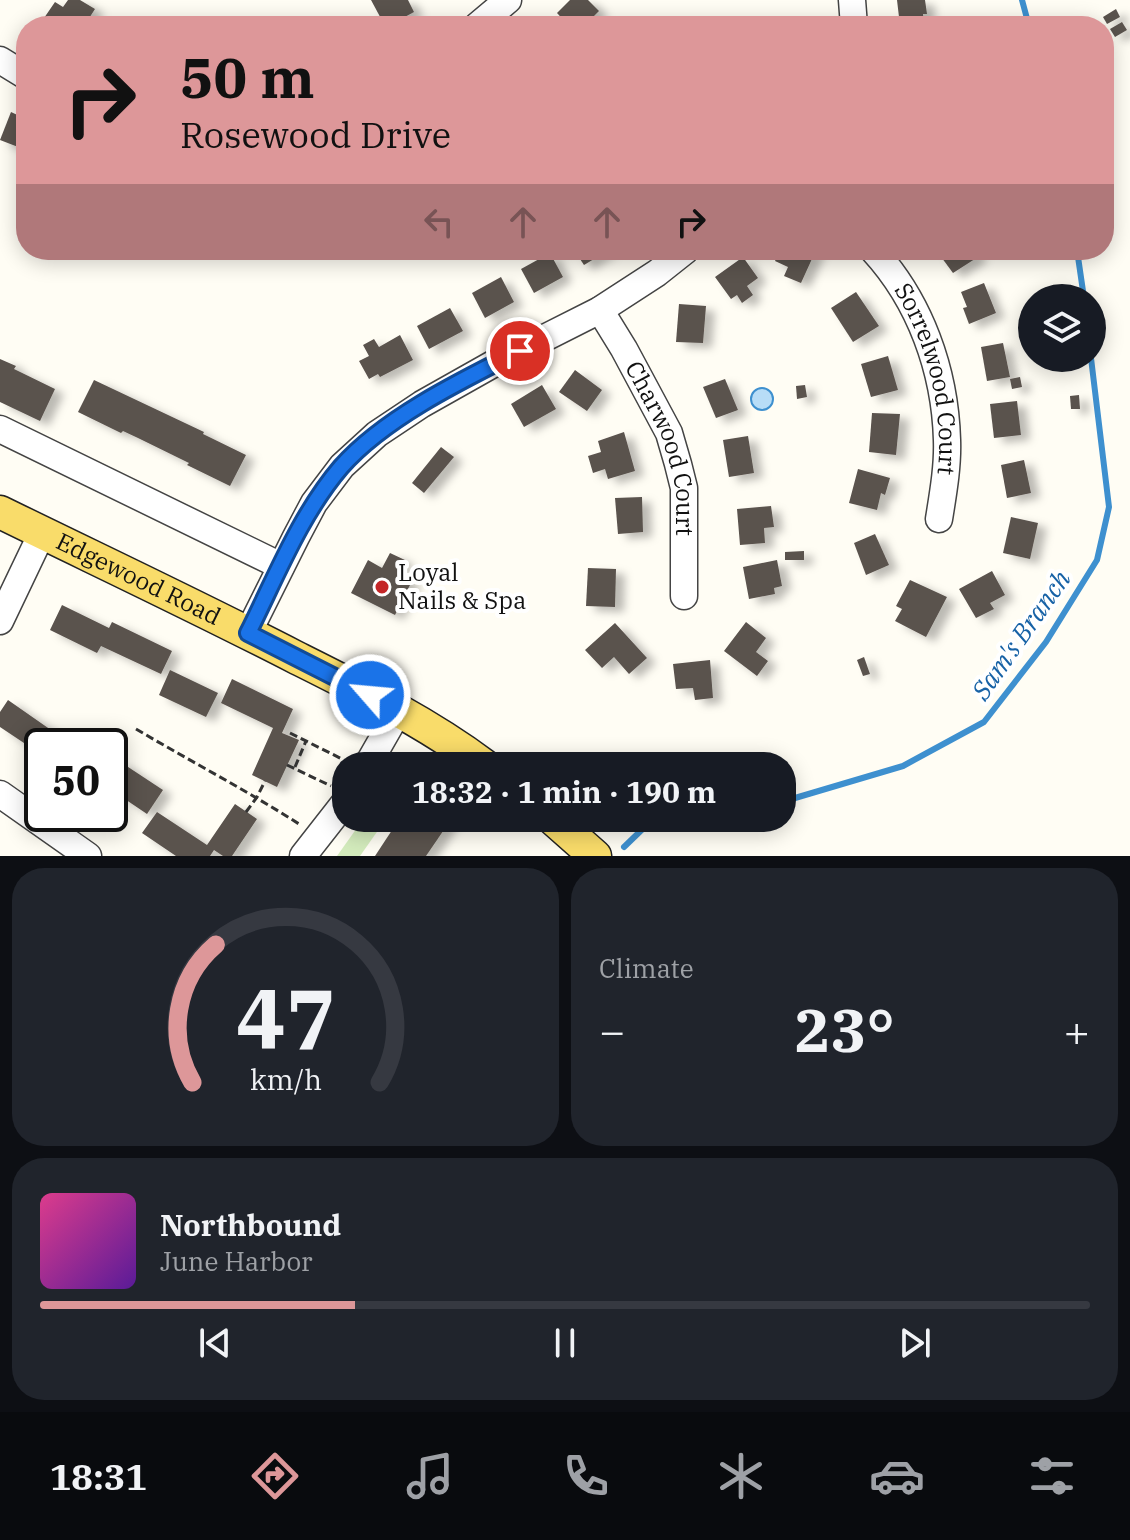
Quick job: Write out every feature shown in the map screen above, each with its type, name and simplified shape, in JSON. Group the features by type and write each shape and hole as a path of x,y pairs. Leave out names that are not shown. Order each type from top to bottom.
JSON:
{"main road":[{"name":"Edgewood Road","path":"0,512 399,710 466,752"},
{"path":"568,832 595,856"}],"street":[{"path":"489,16 508,0"},
{"path":"248,633 314,503 342,466 377,434 422,404 493,364 600,310 673,260"},
{"name":"Sorrelwood Court","path":"881,260 899,283 924,328 943,398 947,441 939,519"},
{"name":"Charwood Court","path":"600,310 652,400 669,433 675,453 684,488 684,596"},
{"path":"0,429 281,566"},
{"path":"0,621 42,533"},
{"path":"366,752 399,710"},
{"path":"0,794 88,856"},
{"path":"303,856 332,804"}],"path":[{"path":"136,729 302,826"},
{"path":"290,733 332,753"},
{"path":"295,768 306,741"},
{"path":"287,765 332,790"},
{"path":"246,812 265,781"}],"green space":[{"path":"354,832 377,832 360,856 337,856"}],"water":[{"path":"758,388 766,388 773,399 766,410 758,410 751,403 751,395"}],"building":[{"path":"68,0 80,0 95,9 90,16 45,16 55,2 63,7"},
{"path":"371,0 408,0 414,12 407,16 380,16"},
{"path":"570,0 588,0 599,11 594,16 560,16 557,13"},
{"path":"897,0 925,0 927,14 899,16"},
{"path":"1116,9 1120,17 1114,20 1114,16 1105,16"},
{"path":"1122,22 1127,30 1115,37 1114,27"},
{"path":"11,112 16,114 16,146 0,140"},
{"path":"537,260 554,260 563,277 534,293 521,269"},
{"path":"739,260 745,260 758,278 747,286 753,295 742,303 737,295 731,299 715,277"},
{"path":"811,260 801,283 784,276 788,267 775,261"},
{"path":"943,260 973,260 953,273"},
{"path":"501,277 514,302 485,318 472,293"},
{"path":"984,283 996,313 969,324 961,292"},
{"path":"856,292 879,326 853,342 831,308"},
{"path":"679,304 706,306 703,343 676,342"},
{"path":"450,308 463,331 429,349 417,326"},
{"path":"400,335 413,360 380,377 378,374 369,379 359,361 369,356 363,345 374,339 379,347"},
{"path":"1003,343 1010,377 987,381 981,347"},
{"path":"888,356 898,390 871,397 861,364"},
{"path":"0,359 55,389 40,421 0,402"},
{"path":"575,370 602,390 587,411 559,392"},
{"path":"1020,377 1022,387 1012,389 1010,379"},
{"path":"725,379 738,410 716,418 703,387"},
{"path":"94,380 246,455 230,486 138,438 78,412"},
{"path":"542,385 556,409 524,427 511,404"},
{"path":"805,385 807,397 797,399 796,386"},
{"path":"1079,395 1080,409 1071,409 1070,396"},
{"path":"1017,401 1021,435 994,438 990,404"},
{"path":"872,413 900,414 896,455 869,452"},
{"path":"624,432 635,471 608,479 605,469 593,473 588,456 601,452 598,441"},
{"path":"748,436 754,473 729,477 723,440"},
{"path":"441,447 454,457 424,493 412,483"},
{"path":"1024,460 1031,493 1007,498 1001,465"},
{"path":"858,469 890,478 885,495 881,493 877,510 849,503"},
{"path":"642,497 643,532 618,534 615,498"},
{"path":"771,506 774,527 764,528 765,543 740,545 737,509"},
{"path":"1011,517 1038,523 1030,559 1003,553"},
{"path":"875,534 889,565 866,575 854,543"},
{"path":"804,551 804,560 785,560 785,552"},
{"name":"Loyal Nails & Spa","path":"390,553 405,560 398,573 412,581 395,615 351,593 368,560 382,568"},
{"path":"777,560 782,586 774,588 775,594 749,599 743,567"},
{"path":"588,568 616,569 615,607 586,606"},
{"path":"992,571 1005,595 990,603 994,609 976,618 959,589"},
{"path":"910,580 947,597 926,637 895,621 902,609 896,606"},
{"path":"62,605 109,628 112,622 172,651 161,674 101,646 97,653 50,630"},
{"path":"746,622 766,638 756,652 768,661 757,676 724,651"},
{"path":"615,623 647,658 629,674 614,657 602,668 585,650"},
{"path":"864,657 870,674 863,676 857,660"},
{"path":"710,660 713,698 695,700 693,688 676,689 673,664"},
{"path":"170,670 218,693 206,717 159,695"},
{"path":"232,679 293,709 282,733 299,740 277,787 252,775 273,728 221,703"},
{"path":"8,700 48,728 24,728 24,743 0,727 0,712"},
{"path":"128,767 163,790 147,814 128,801"},
{"path":"235,804 257,819 232,856 223,856 214,850 210,856 176,856 142,833 157,812 207,845"},
{"path":"391,832 442,832 426,856 375,856"}],"waterway":[{"name":"Sam's Branch","path":"1022,0 1026,16"},
{"name":"Sam's Branch","path":"1078,260 1082,284"},
{"name":"Sam's Branch","path":"796,798 903,766 984,722 1046,642 1097,560 1109,507 1093,372"},
{"name":"Sam's Branch","path":"624,847 640,832"}],"place":[{"name":"Loyal Nails & Spa","path":"382,587"}],"route":[{"path":"370,695 248,633 314,503 342,466 377,434 422,404 520,351"}]}
